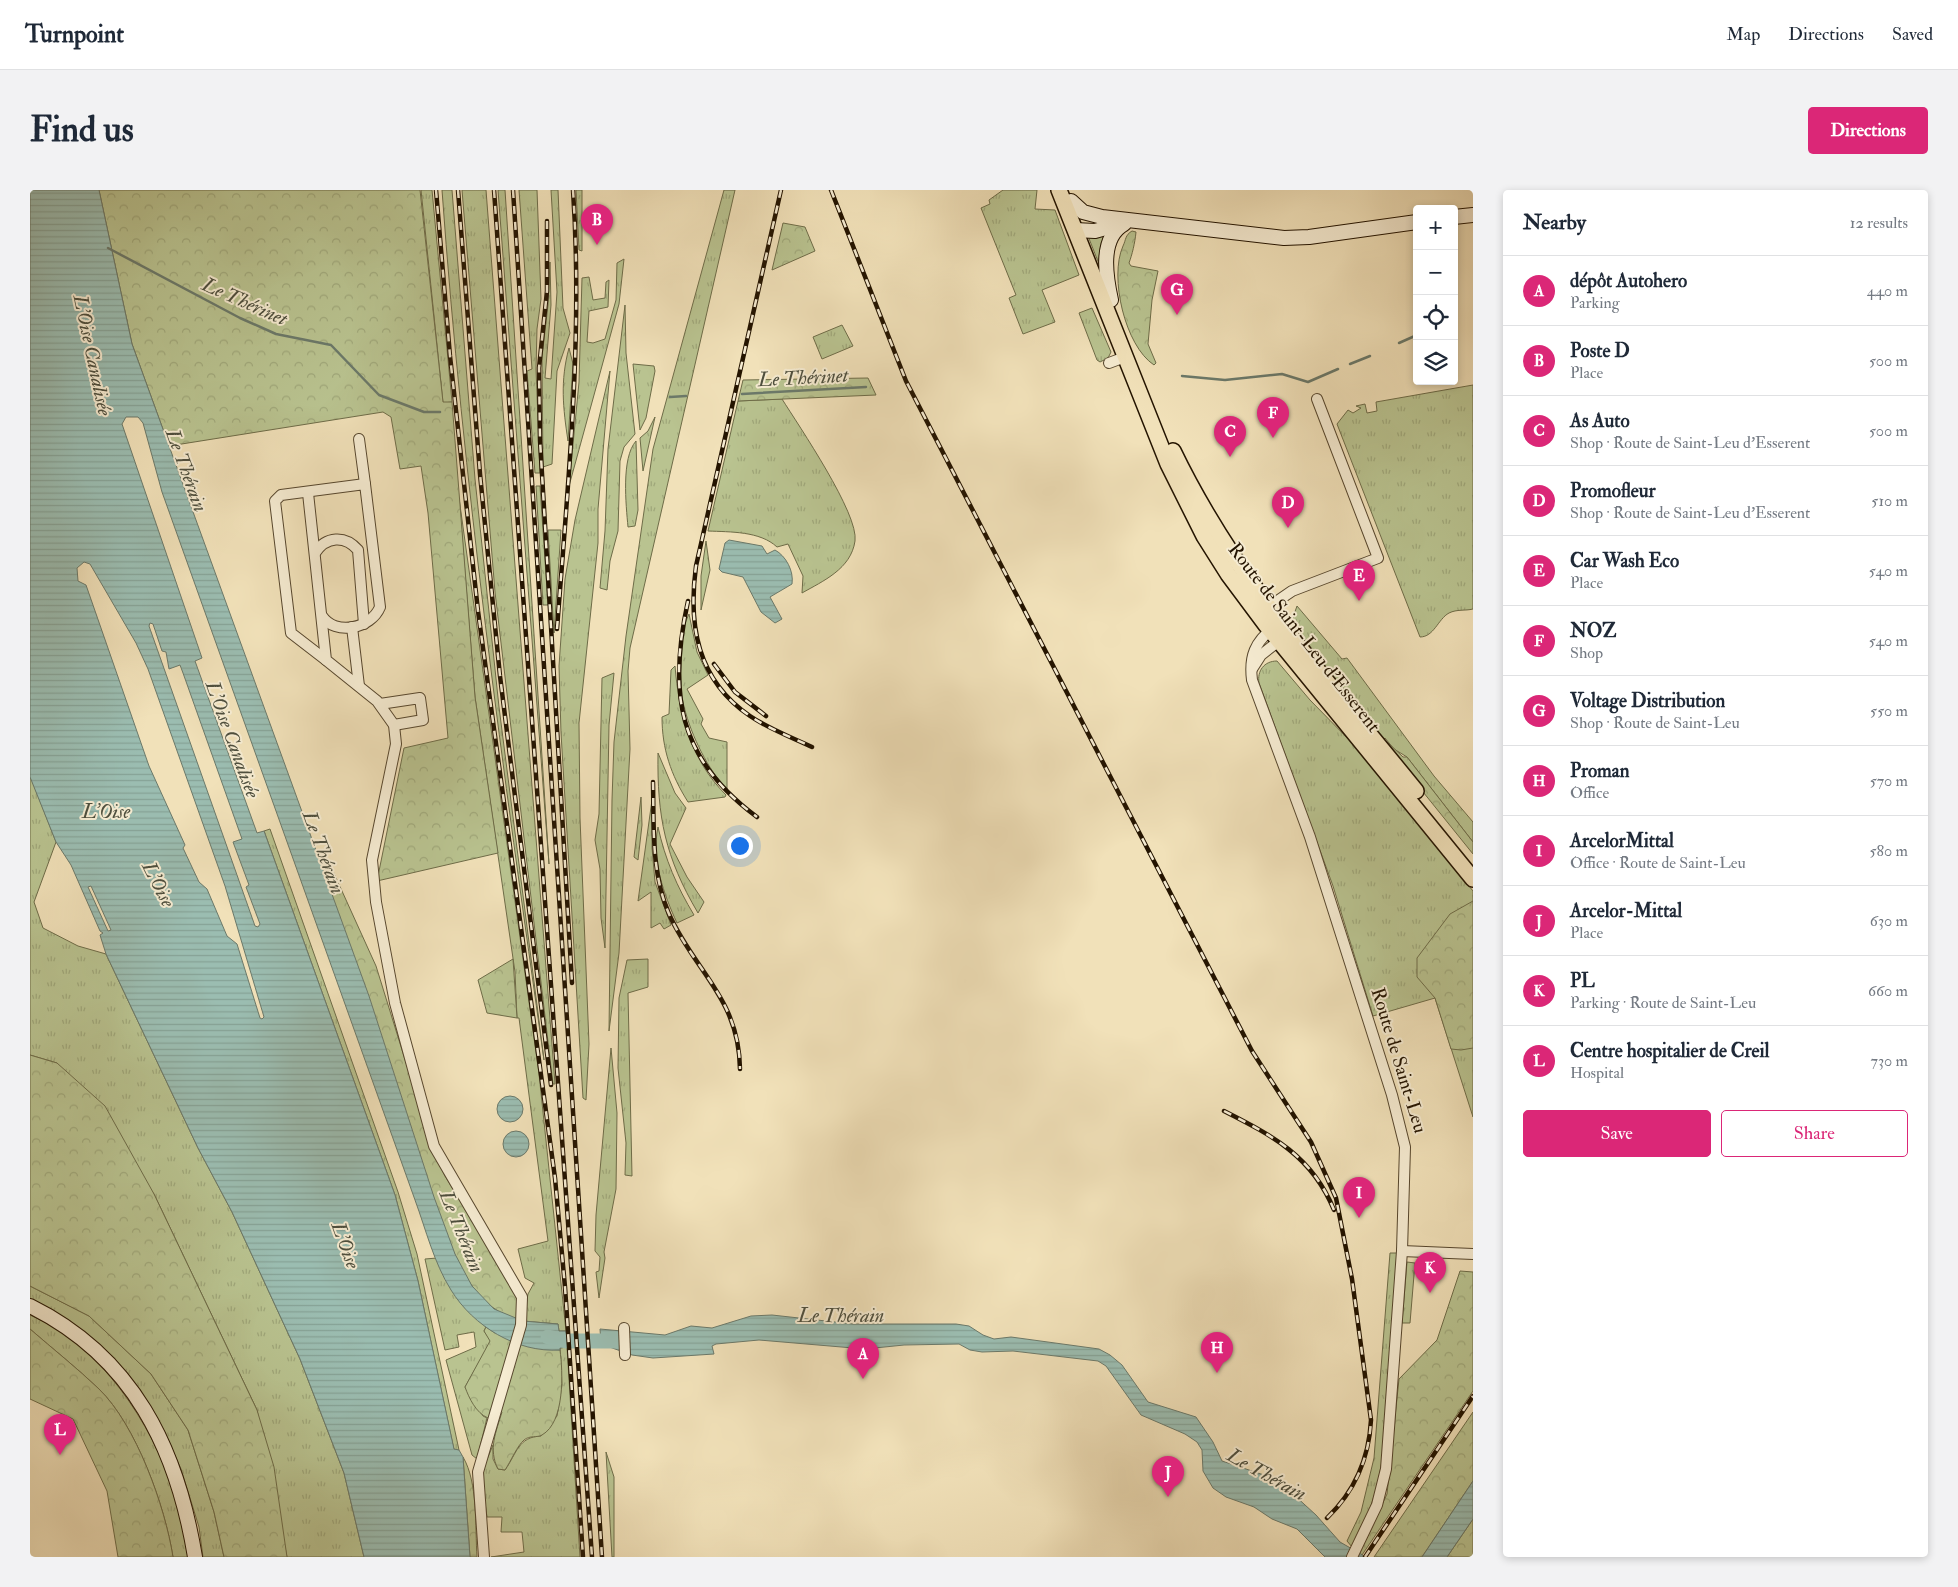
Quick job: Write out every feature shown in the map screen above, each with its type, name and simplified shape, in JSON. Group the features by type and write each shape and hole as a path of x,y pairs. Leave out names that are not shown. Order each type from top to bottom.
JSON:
{"main road":[{"path":"1059,190 1080,229 1111,300 1131,365"},
{"path":"1069,195 1131,365"},
{"name":"Route de Saint-Leu d'Esserent","path":"1131,365 1186,504 1218,559 1279,631 1473,879"},
{"name":"Route de Saint-Leu d'Esserent","path":"1279,631 1473,863"}],"street":[{"path":"1069,195 1083,212 1102,217 1290,238 1413,223"},
{"path":"1458,217 1473,215"},
{"path":"1080,229 1102,217"},
{"path":"1080,229 1097,231 1124,224 1146,223"},
{"path":"1111,300 1106,274 1110,240 1114,231 1124,224"},
{"path":"1109,363 1131,365"},
{"path":"1263,611 1292,591 1378,558 1318,399"},
{"path":"321,616 335,628 352,627 364,624 376,615 380,608 360,440"},
{"path":"365,484 308,493 281,495 276,498 275,504 291,633 380,704 394,725 395,751 372,860 376,902 395,1003 434,1146 520,1289 523,1302 522,1320 478,1472 484,1557"},
{"path":"308,493 326,660"},
{"path":"315,553 319,547 332,539 347,541 358,550 364,624"},
{"path":"352,627 359,686"},
{"name":"Route de Saint-Leu","path":"1279,631 1253,651 1251,674 1310,837 1397,1112 1407,1158 1385,1476 1377,1504 1354,1554"},
{"path":"380,704 420,698 422,720 394,725"},
{"path":"1402,1251 1473,1254"},
{"path":"30,1306 65,1327 90,1346 119,1375 142,1406 163,1442 173,1468 183,1500 195,1557"},
{"path":"624,1328 625,1355"}],"green space":[{"path":"99,190 420,190 443,402 452,402 475,697 498,853 377,881 404,748 448,738 428,513 421,466 400,469 391,417 383,412 169,446 132,344"},
{"path":"421,190 432,190 452,402 443,403"},
{"path":"442,190 452,190 475,479 499,707 544,1060 485,626 461,408"},
{"path":"462,190 486,190 555,1084 553,1084 495,592"},
{"path":"498,190 505,190 549,864"},
{"path":"519,190 537,190 541,299 537,329 536,369 540,473 535,473 527,371 532,369"},
{"path":"551,190 558,190 563,308 570,333 557,371 552,464 543,467 542,357 548,305 550,262 551,305 545,378 551,379 557,292"},
{"path":"576,190 582,190 582,251 579,250"},
{"path":"724,190 735,190 630,648 628,671 630,749 619,953 609,1031 614,742 626,636 653,449"},
{"path":"1003,190 1037,190 1035,209 1055,210 1079,275 1042,290 1055,322 1023,334 1009,298 1016,295 981,208 990,204 989,200"},
{"path":"783,223 805,227 815,251 772,270"},
{"path":"1132,231 1136,232 1129,263 1131,266 1158,271 1152,300 1148,344 1156,363 1154,365 1144,356 1135,343 1122,310 1119,292 1119,259 1126,238"},
{"path":"1103,234 1108,238 1101,269 1088,236"},
{"path":"624,259 619,304 569,486 579,382 582,278 589,277 593,300 605,298 606,282 609,280 608,307 589,311 587,342 593,343 605,339 616,300 617,263"},
{"path":"625,305 626,353 635,434 624,447 620,461 618,531 610,561 607,590 600,588 605,531 608,449"},
{"path":"1092,308 1111,352 1108,358 1100,362 1097,360 1079,313"},
{"path":"842,325 853,346 822,359 813,337"},
{"path":"569,348 573,364 568,441 563,383"},
{"path":"633,364 654,366 655,371 646,418 640,430"},
{"path":"610,371 598,509 598,543 579,723 580,818 589,1044 586,1100 583,1098 561,733 559,666 565,579 575,520"},
{"path":"868,378 876,395 738,401 743,380"},
{"path":"1473,385 1473,609 1449,613 1429,634 1420,637 1337,424 1348,410 1353,413 1361,408 1356,406 1365,404 1367,413 1377,411 1376,402"},
{"path":"782,399 838,491 854,528 855,541 852,551 842,567 819,584 802,593 803,576 788,544 777,547 753,535 708,531 738,401"},
{"path":"655,417 643,471 640,438 648,431"},
{"path":"636,441 638,510 635,526 628,527 626,470 631,449"},
{"path":"536,486 540,486 548,605 543,605"},
{"path":"459,498 539,1074 566,1331 559,1331 558,1324 523,1321 528,1294 534,1283 525,1278 518,1249 548,1241 519,1018 517,1018 515,972 475,697"},
{"path":"548,530 561,530 554,633"},
{"path":"706,541 710,570 701,610 701,576"},
{"path":"1297,606 1342,659 1347,658 1434,776 1473,822 1473,842 1407,757 1394,749 1385,738 1382,741 1296,632 1291,623"},
{"path":"689,614 697,652 708,675 687,689 703,719 701,724 709,738 727,742 727,790 701,752 691,730 684,706 680,683 679,659 682,636"},
{"path":"1272,661 1277,661 1310,700 1359,750 1473,891 1473,1117 1435,998 1373,1016 1333,886 1259,683 1259,674 1262,668"},
{"path":"675,666 683,718 695,751 703,766 726,795 725,797 688,802 672,772 662,729 662,717 669,714 671,670"},
{"path":"614,673 609,725 605,948 601,918 600,869 595,840 599,814 602,678"},
{"path":"1383,738 1403,757 1407,757 1473,842 1473,854 1382,741"},
{"path":"658,753 675,793 686,808 670,844 687,877 704,902 698,913 678,873 665,836 659,797"},
{"path":"30,775 56,842 34,902 43,928 78,946 106,954 198,1148 232,1212 300,1359 344,1473 364,1557 287,1557 257,1410 154,1194 57,1063 30,1055"},
{"path":"641,797 642,825 638,860 634,857"},
{"path":"652,800 652,848 655,882 671,925 664,929 660,923 651,928 651,892 638,901"},
{"path":"658,827 672,872 694,915 677,923 663,889 660,876 656,852"},
{"path":"270,829 398,1192 417,1254 459,1450 454,1450 418,1281 395,1195 264,831"},
{"path":"321,851 327,858 376,966 434,1153 445,1176 512,1286 534,1348 560,1350 562,1383 559,1408 555,1419 550,1429 542,1435 529,1438 521,1443 505,1470 498,1469 493,1447 502,1412 499,1409 493,1409 488,1418 484,1416 474,1405 465,1387 490,1341 484,1331 486,1327 495,1333 505,1315 487,1303 472,1286 448,1238 318,855"},
{"path":"1473,901 1473,1048 1451,1049 1435,998 1417,977 1417,958 1450,914"},
{"path":"513,959 517,1018 487,1013 478,980"},
{"path":"648,959 648,987 628,993 632,1176 625,1175 626,1143 618,1068 619,998 627,960"},
{"path":"611,1048 617,1113 616,1189 604,1252 605,1258 599,1298 596,1272 599,1271 600,1257 595,1251 596,1215"},
{"path":"30,1055 57,1063 105,1106 154,1194 257,1410 274,1467 287,1557 224,1557 214,1512 188,1430 151,1374 89,1316 30,1286"},
{"path":"1390,1253 1399,1253 1382,1461 1371,1505 1352,1547 1347,1541 1361,1512 1374,1458"},
{"path":"437,1258 446,1279 462,1304 486,1327 484,1331 491,1341 465,1387 483,1416 487,1418 477,1459 472,1455 446,1360 476,1347 474,1332 457,1335 459,1347 445,1350 425,1259"},
{"path":"1407,1262 1415,1263 1410,1323 1402,1323"},
{"path":"1460,1271 1473,1272 1473,1391 1362,1555 1359,1554 1387,1494 1399,1379 1437,1340"},
{"path":"30,1286 89,1316 151,1374 188,1430 214,1512 224,1557 203,1557 199,1527 181,1469 163,1429 148,1406 30,1302"},
{"path":"30,1315 56,1328 101,1366 137,1414 165,1466 175,1493 188,1557 173,1557 156,1491 137,1445 125,1423 99,1389 30,1329"},
{"path":"30,1329 99,1389 125,1423 137,1445 156,1491 173,1557 118,1557 107,1491 73,1419 30,1399"},
{"path":"567,1347 580,1557 491,1557 524,1552 522,1532 501,1532 502,1517 487,1517 481,1474 493,1445 493,1459 498,1469 505,1470 519,1447 527,1439 541,1436 557,1416 562,1385 560,1348"},
{"path":"1473,1412 1473,1481 1422,1557 1374,1557"},
{"path":"606,1452 614,1477 614,1557 612,1557"},
{"path":"463,1457 468,1467 473,1492 477,1557 470,1557"},
{"path":"1473,1519 1473,1557 1447,1557"}],"water":[{"path":"30,190 99,190 132,344 369,996 434,1197 455,1254 472,1286 494,1309 523,1321 558,1324 559,1331 566,1331 567,1347 560,1348 560,1350 544,1350 512,1342 484,1326 471,1315 460,1303 445,1280 431,1246 162,492 143,423 138,417 126,417 122,424 202,658 195,661 257,833 264,831 395,1195 418,1281 454,1449 459,1450 463,1457 470,1557 364,1557 344,1473 300,1359 232,1212 198,1148 106,954 100,935 103,933 100,931 71,865 56,842 30,777","holes":["84,562 90,564 136,643 148,669 225,886 264,1017 262,1019 260,1018 237,944 227,936 207,889 199,882 183,848 185,845 149,766 86,585 78,581 77,568","150,623 153,624 162,651 166,652 169,669 180,665 242,839 233,842 249,885 246,887 260,924 258,927 255,926 149,626","91,886 111,930 108,931 88,887"]},
{"path":"729,540 762,546 767,554 775,550 786,560 792,574 792,584 770,597 782,619 775,623 761,612 743,577 722,572 719,569 725,543"},
{"path":"510,1096 519,1100 523,1109 519,1118 510,1122 501,1118 497,1109 501,1100"},
{"path":"516,1131 525,1135 529,1144 525,1153 516,1157 507,1153 503,1144 507,1135"},
{"path":"772,1315 853,1324 956,1324 969,1326 983,1335 994,1339 1011,1337 1099,1349 1122,1365 1148,1402 1196,1417 1213,1442 1222,1461 1267,1476 1281,1483 1316,1515 1340,1542 1366,1557 1325,1557 1297,1529 1272,1519 1254,1507 1226,1497 1213,1488 1203,1471 1202,1450 1197,1442 1185,1434 1141,1415 1106,1366 1098,1361 1013,1351 982,1352 970,1350 959,1344 904,1345 865,1349 759,1340 716,1344 712,1346 714,1354 653,1358 632,1355 601,1344 600,1329 665,1335 691,1326 712,1328 751,1316"},
{"path":"1473,1481 1473,1519 1447,1557 1422,1557"}],"waterway":[{"name":"Le Thérinet","path":"108,248 240,318 276,334 331,345 379,395 424,412 440,412"},
{"name":"Le Thérinet","path":"1399,343 1413,337"},
{"name":"Le Thérinet","path":"1350,364 1370,356"},
{"name":"Le Thérinet","path":"1182,376 1225,380 1282,374 1308,382 1338,369"},
{"name":"Le Thérinet","path":"742,394 866,387"},
{"name":"Le Thérinet","path":"670,397 686,396"},
{"name":"Le Thérain","path":"548,1337 566,1341 619,1341"}],"railway":[{"path":"436,190 450,356 478,611 555,1178 565,1287 583,1557"},
{"path":"458,190 480,474 500,676 551,1085"},
{"path":"494,190 592,1557"},
{"path":"513,190 602,1557"},
{"path":"557,629 573,410 576,300 573,190"},
{"path":"781,190 696,566 694,609 700,650 718,686 732,702 757,721 812,747"},
{"path":"831,190 906,381 1252,1051 1311,1142 1336,1198 1352,1279 1371,1420 1367,1448 1359,1474 1345,1497 1327,1518"},
{"path":"547,221 547,291 539,368 540,440 572,983"},
{"path":"688,601 679,665 680,694 685,721 695,747 710,771 730,795 757,817"},
{"path":"714,664 735,692 766,716"},
{"path":"653,782 656,866 663,898 679,934 724,1004 738,1044 740,1069"},
{"path":"1224,1111 1259,1129 1289,1150 1314,1175 1325,1191 1334,1210"},
{"path":"1365,1557 1473,1396"}],"place":[{"name":"Poste D","path":"597,245"},
{"name":"Voltage Distribution","path":"1177,315"},
{"name":"NOZ","path":"1273,438"},
{"name":"As Auto","path":"1230,457"},
{"name":"Promofleur","path":"1288,528"},
{"name":"Car Wash Eco","path":"1359,601"},
{"name":"ArcelorMittal","path":"1359,1218"},
{"name":"PL","path":"1430,1293"},
{"name":"Proman","path":"1217,1373"},
{"name":"dépôt Autohero","path":"863,1379"},
{"name":"Centre hospitalier de Creil","path":"60,1455"},
{"name":"Arcelor-Mittal","path":"1168,1497"}],"water label":[{"name":"L'Oise Canalisée","path":"93,355"},
{"name":"L'Oise Canalisée","path":"233,739"},
{"name":"L’Oise","path":"106,811"},
{"name":"L'Oise","path":"159,884"},
{"name":"L'Oise","path":"346,1245"}]}
